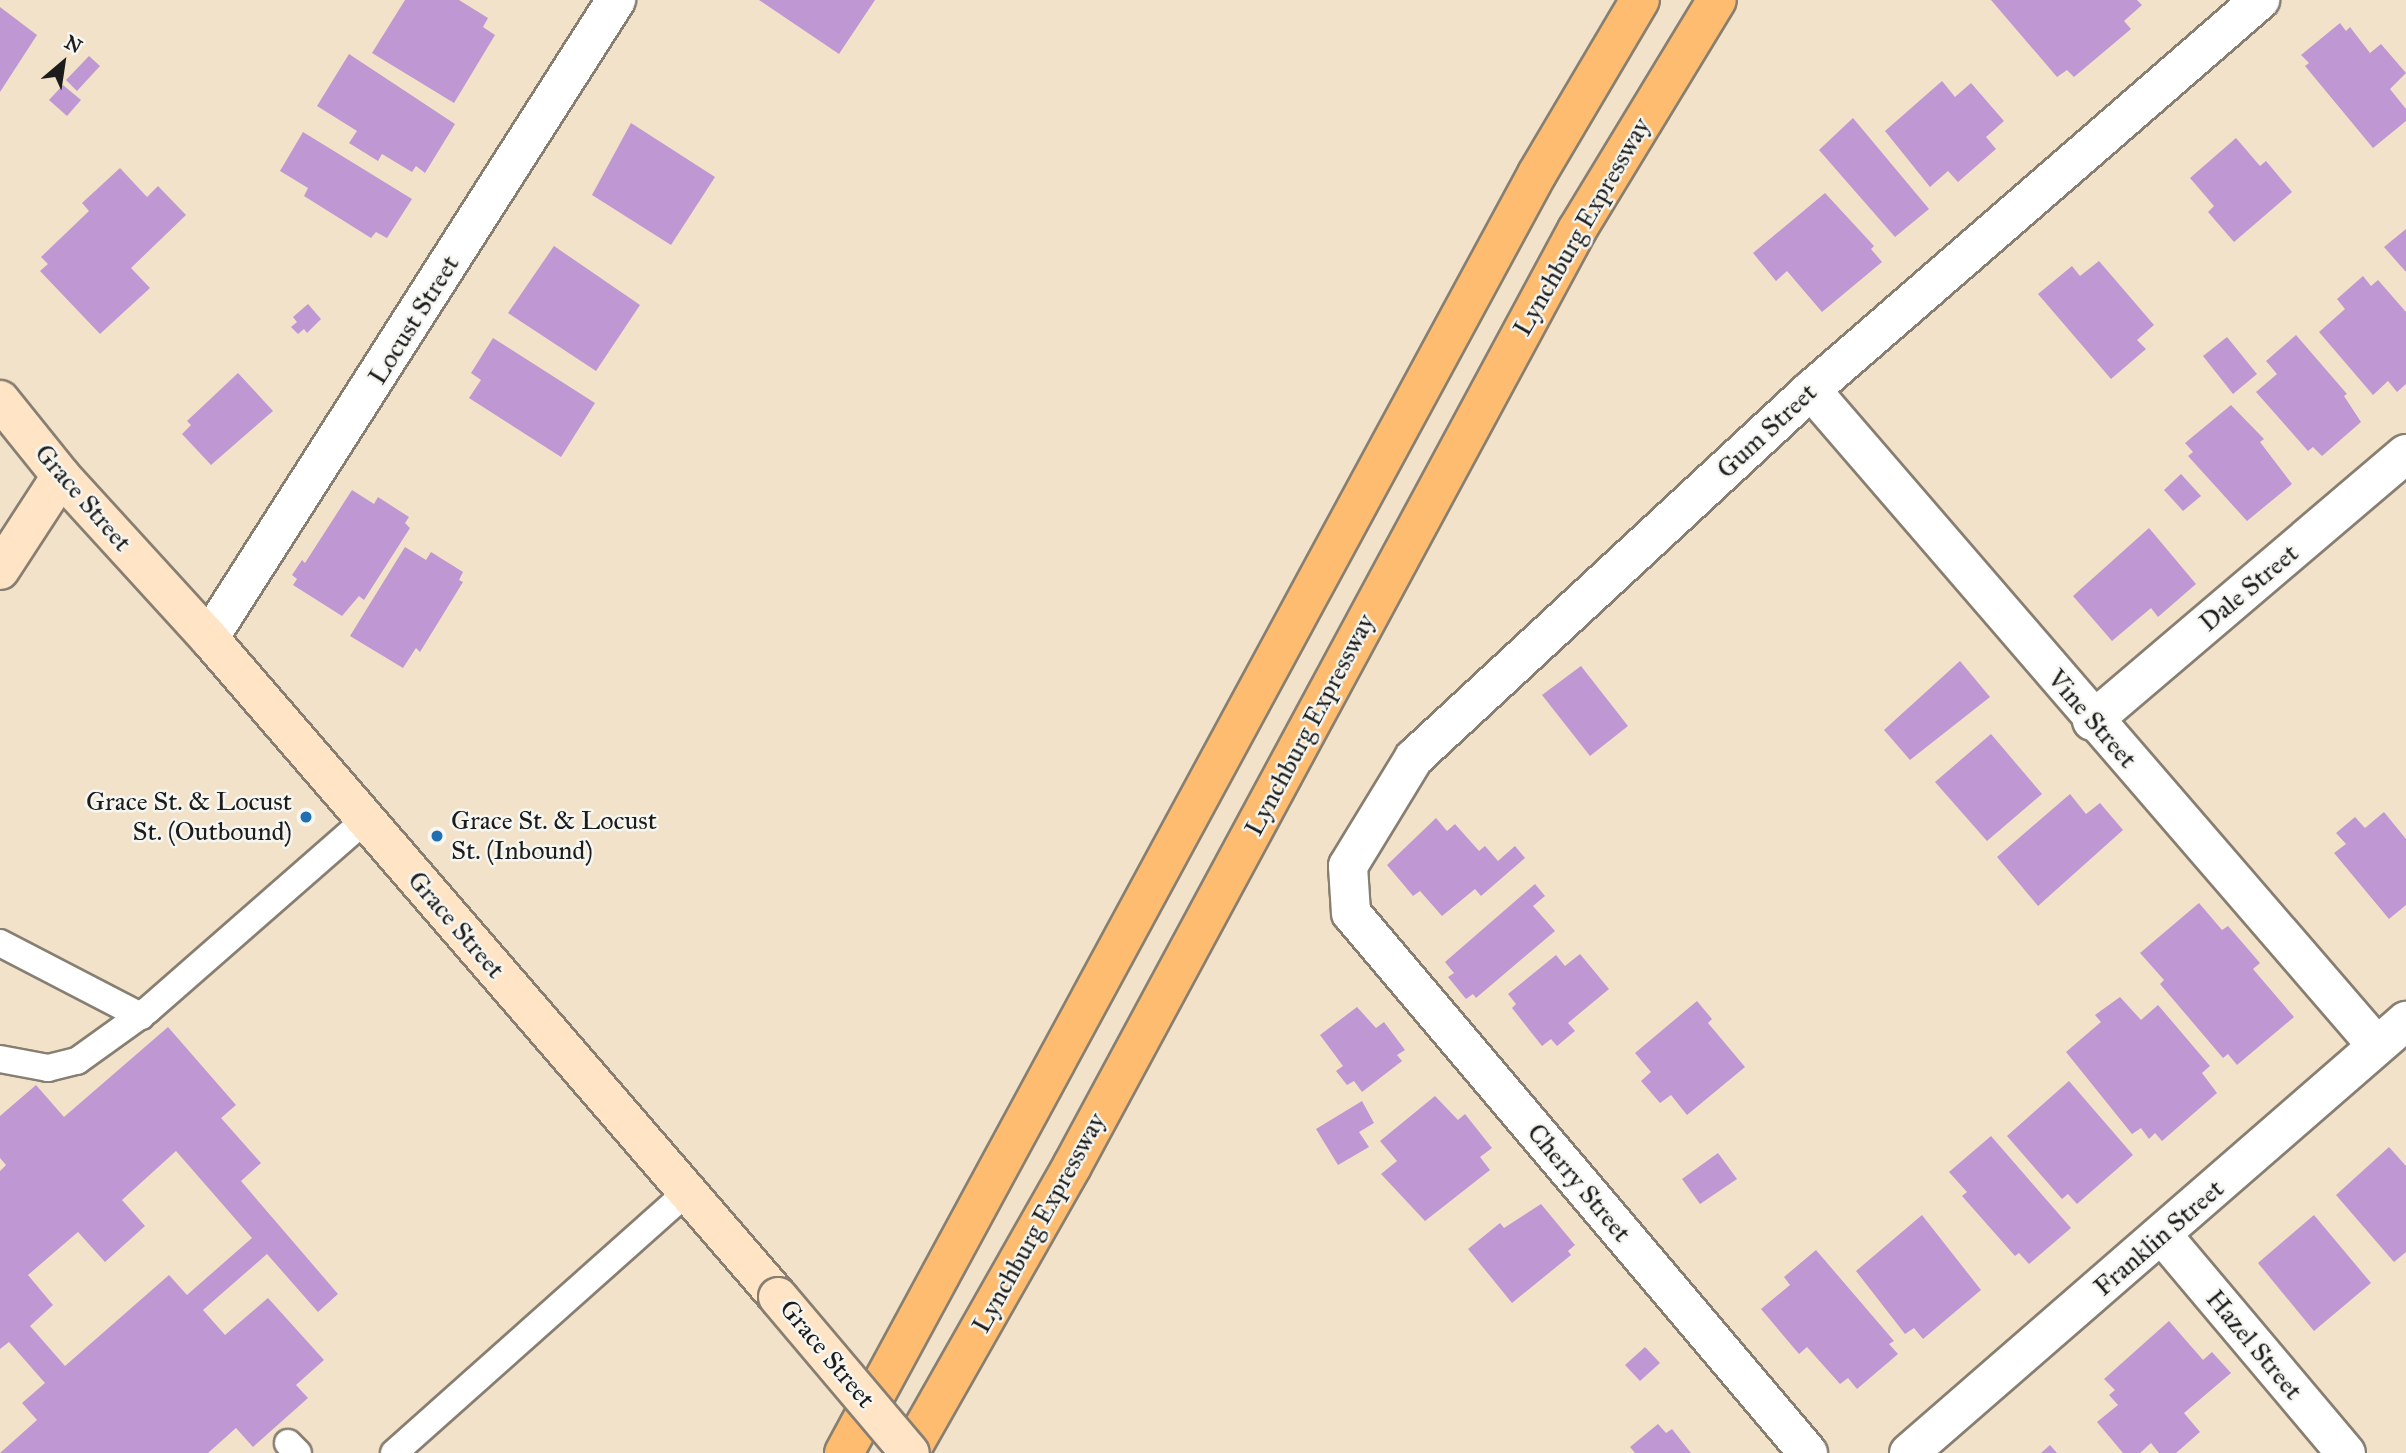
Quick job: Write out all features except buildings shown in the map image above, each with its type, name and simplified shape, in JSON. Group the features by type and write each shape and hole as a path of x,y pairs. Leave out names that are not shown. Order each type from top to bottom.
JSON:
{"highway":[{"path":"844,1453 1531,186 1640,0"},
{"name":"Lynchburg Expressway","path":"909,1453 1072,1166 1577,230 1717,0"}],"main road":[{"name":"Grace Street","path":"0,400 61,476 209,638 778,1297 909,1453"},
{"path":"0,570 61,476"}],"street":[{"name":"Locust Street","path":"209,638 616,0"},
{"name":"Gum Street","path":"1351,914 1348,866 1415,758 1811,390 2260,0"},
{"name":"Vine Street","path":"1811,390 2092,721 2376,1046"},
{"name":"Dale Street","path":"2092,721 2406,454"},
{"name":"Cherry Street","path":"1351,914 1808,1453"},
{"name":"Franklin Street","path":"1909,1453 2163,1236 2406,1021"},
{"name":"Hazel Street","path":"2163,1236 2346,1453"}],"lane":[{"path":"0,1059 48,1068 77,1061 141,1016 365,820"},
{"path":"0,943 141,1016"},
{"path":"394,1453 687,1192"}],"place":[{"name":"Grace St. & Locust St. (Outbound)","path":"306,817"},
{"name":"Grace St. & Locust St. (Inbound)","path":"437,836"}]}
